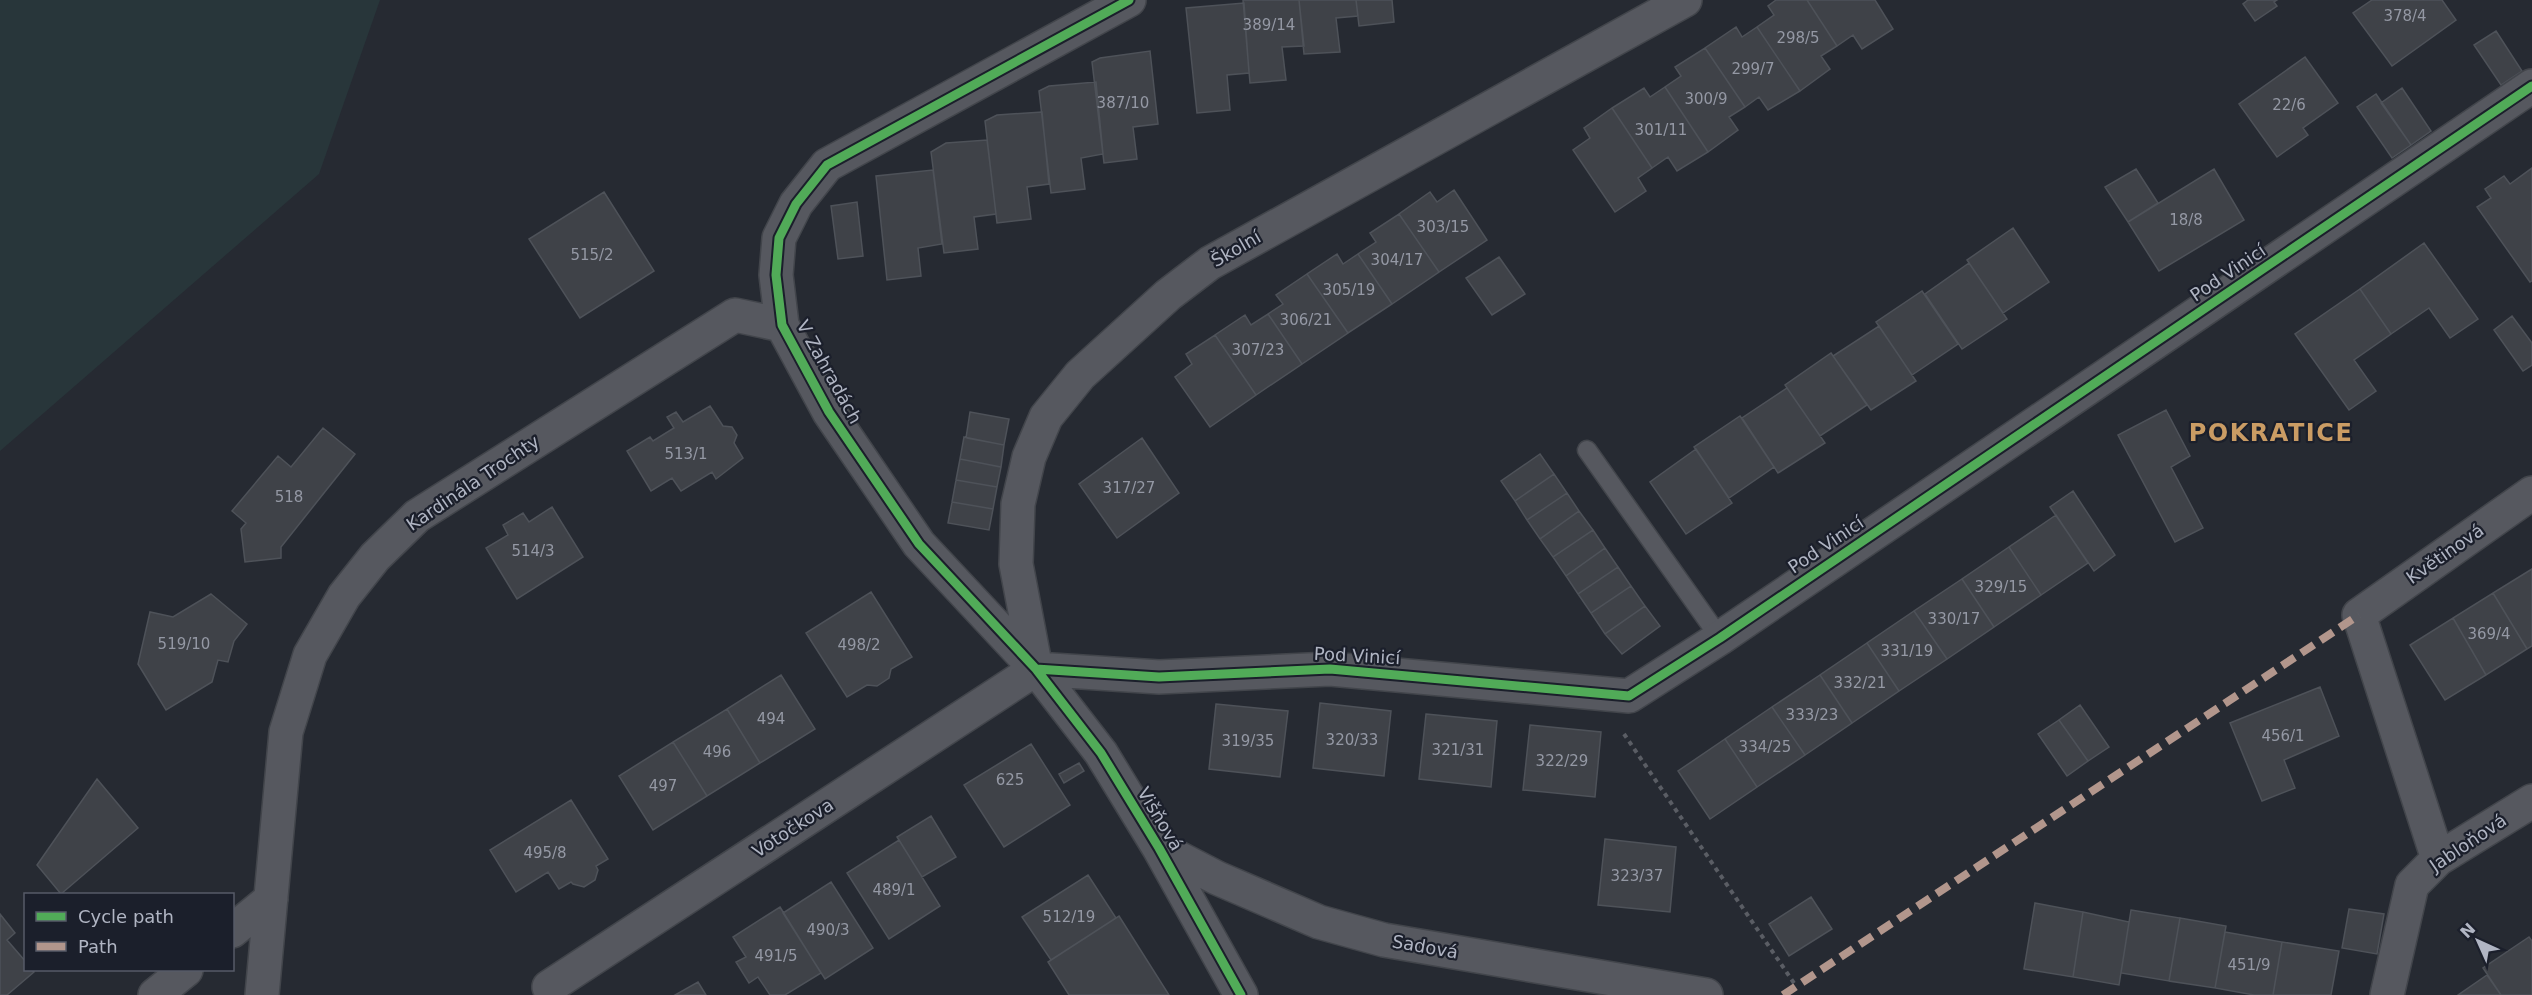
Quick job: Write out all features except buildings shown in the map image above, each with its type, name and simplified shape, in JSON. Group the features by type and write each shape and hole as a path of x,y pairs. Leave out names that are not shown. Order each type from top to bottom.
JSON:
{"street":[{"name":"V Zahradách","path":"1036,669 919,544 829,412 782,325 776,275 779,238 796,204 827,165 1129,0"},
{"name":"Školní","path":"1036,669 1016,564 1018,504 1029,457 1046,417 1080,375 1168,295 1210,263 1685,0"},
{"name":"Pod Vinicí","path":"1036,669 1159,678 1330,669 1629,696 1720,638 2532,86"},
{"name":"Kardinála Trochty","path":"262,995 286,732 310,655 344,596 375,556 417,516 735,315 782,325"},
{"name":"Květinová","path":"2438,859 2359,615 2532,493"},
{"name":"Višňová","path":"1036,669 1101,753 1159,848 1241,995"},
{"name":"Votočkova","path":"549,987 1036,669"},
{"name":"Jabloňová","path":"2387,995 2412,885 2438,859 2532,801"},
{"name":"Sadová","path":"1159,848 1217,878 1319,922 1384,940 1706,995"},
{"path":"234,929 271,899"},
{"path":"155,995 184,971"}],"lane":[{"path":"1587,450 1720,638"}],"path":[{"path":"1596,693 1796,986"}],"shaded area":[{"path":"0,0 380,0 319,174 0,451"}],"marked path":[{"path":"1783,995 2359,615"}],"cycle path":[{"path":"1129,0 827,165 796,204 779,238 776,275 782,325 829,412 919,544 1036,669 1101,753 1159,848 1241,995"},
{"path":"1036,669 1159,677 1330,669 1629,696 1720,638 2532,86"}],"district":[{"name":"POKRATICE","path":"2271,433"}]}
